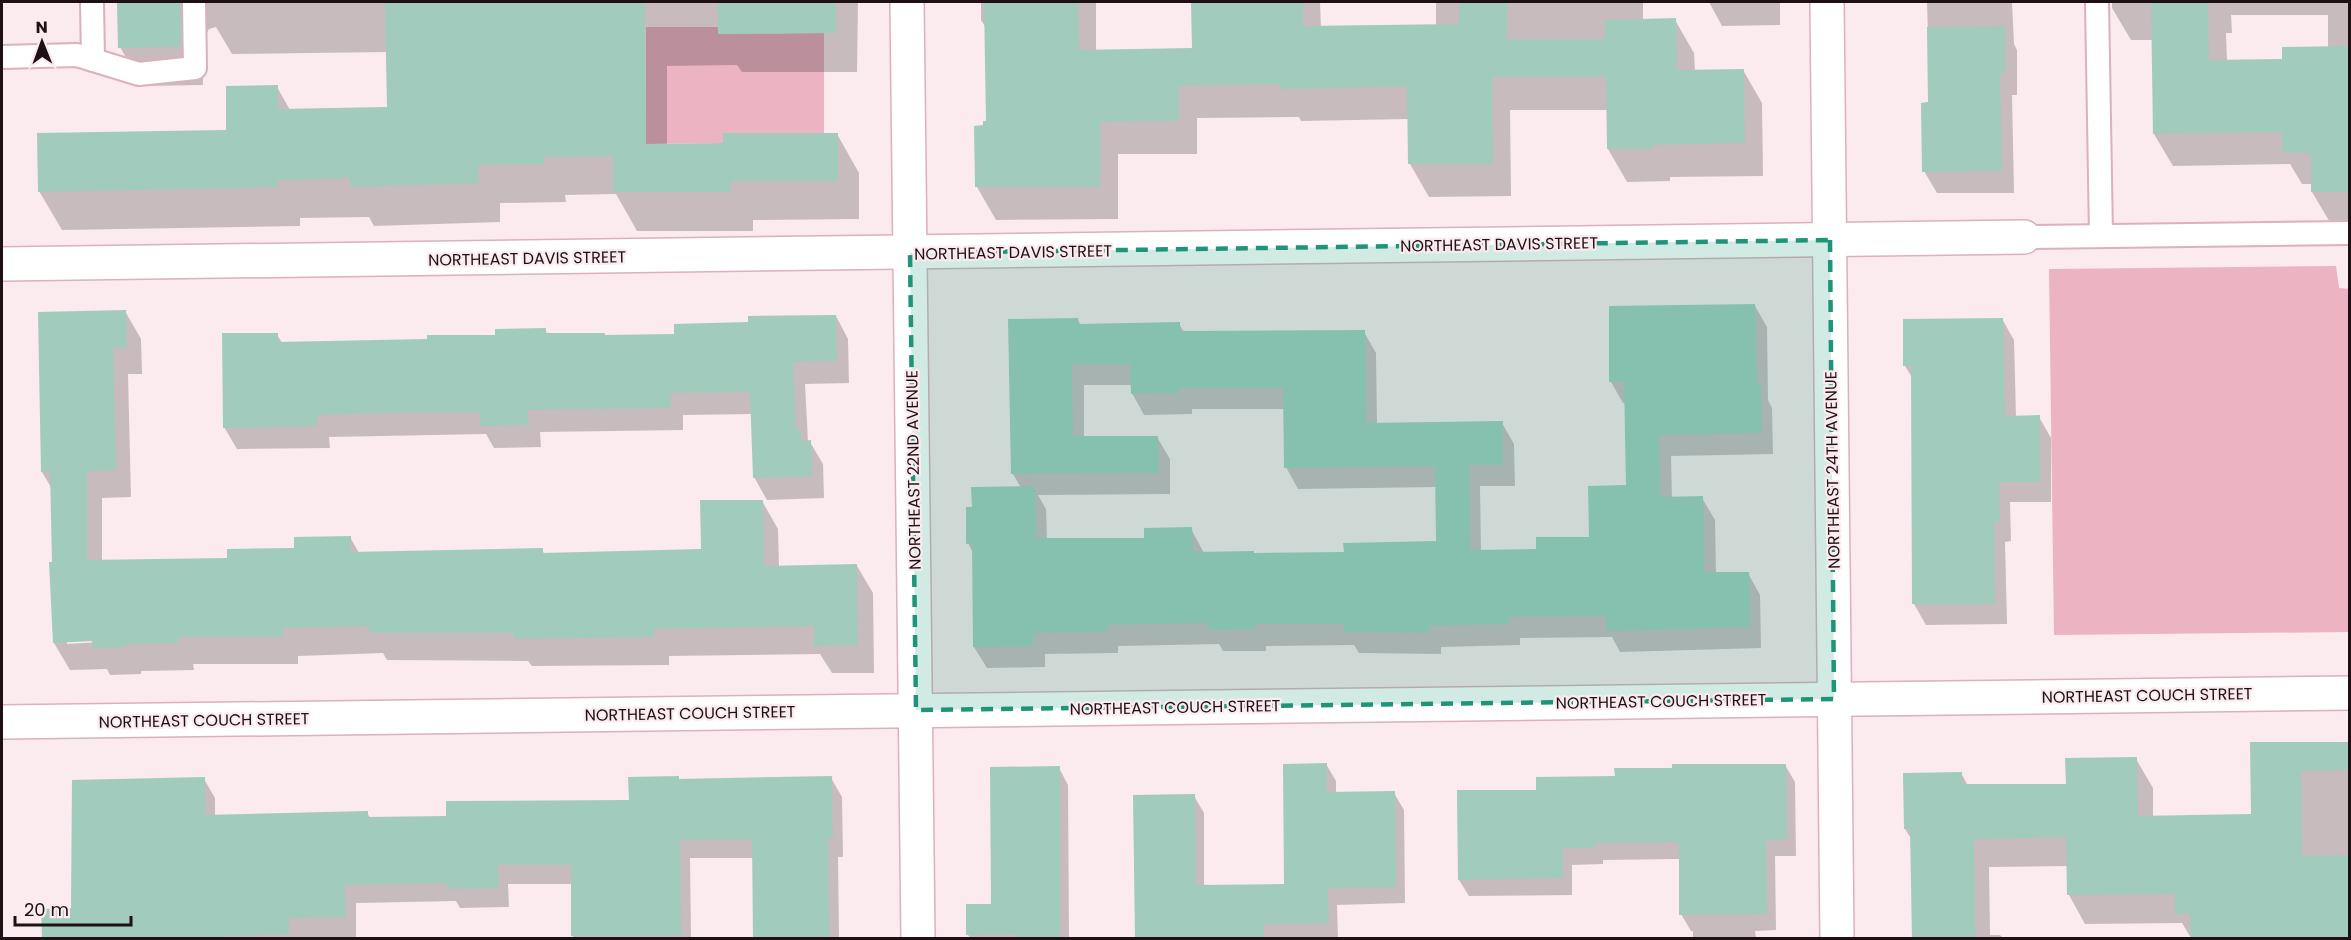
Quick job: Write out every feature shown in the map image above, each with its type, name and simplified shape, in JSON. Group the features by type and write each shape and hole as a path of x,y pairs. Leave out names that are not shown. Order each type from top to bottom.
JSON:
{"street":[{"name":"NORTHEAST 22ND AVENUE","path":"907,2 918,939"},
{"name":"NORTHEAST 24TH AVENUE","path":"1827,2 1837,939"},
{"name":"NORTHEAST DAVIS STREET","path":"2,264 2024,237"},
{"name":"NORTHEAST COUCH STREET","path":"2,722 2349,693"}],"lane":[{"path":"92,2 93,60"},
{"path":"2,57 77,55 139,74 195,68 194,2"},
{"path":"2097,2 2102,236"},
{"path":"2024,237 2349,233"}],"highlighted area":[{"path":"1830,240 1834,699 916,710 910,253"}],"shaded area":[{"path":"646,27 718,27 718,34 824,33 824,133 723,133 723,143 646,144"},
{"path":"2336,266 2339,288 2350,289 2349,632 2054,635 2049,269"}],"building":[{"path":"117,2 181,2 181,47 118,48"},
{"path":"385,2 645,2 646,144 723,143 723,133 838,133 838,181 731,181 731,192 613,192 613,156 544,157 544,164 478,165 479,183 350,187 350,178 278,180 278,187 38,192 37,133 226,130 226,86 278,85 278,109 387,107"},
{"path":"717,2 836,2 836,33 718,34"},
{"path":"984,2 1078,2 1079,50 1192,48 1191,2 1303,2 1303,26 1459,24 1459,2 1507,2 1507,39 1605,39 1605,20 1676,18 1677,70 1744,69 1745,143 1652,145 1652,149 1607,149 1606,77 1492,77 1493,164 1408,164 1407,86 1281,89 1281,84 1179,86 1179,121 1100,122 1100,187 975,187 974,126 983,125 983,121 986,121"},
{"path":"2151,2 2208,2 2209,60 2282,59 2282,47 2349,46 2349,192 2311,192 2311,153 2282,152 2282,132 2153,134"},
{"path":"2005,26 2005,73 2000,73 2002,171 1922,172 1921,103 1928,102 1927,27"},
{"path":"1755,304 1757,385 1761,385 1762,433 1659,435 1660,497 1703,496 1704,572 1749,572 1750,627 1607,631 1606,616 1508,617 1509,624 1429,626 1429,633 1345,632 1344,624 1255,624 1255,629 1209,630 1209,623 1107,625 1107,632 1033,633 1033,646 973,647 972,543 966,544 966,507 972,507 971,487 1035,486 1036,538 1144,538 1144,528 1192,527 1193,552 1254,551 1254,553 1344,552 1343,543 1436,541 1435,466 1284,468 1283,388 1180,388 1180,393 1131,394 1130,364 1072,364 1073,436 1158,436 1159,473 1011,474 1008,319 1078,318 1079,324 1180,322 1180,331 1365,330 1366,423 1503,421 1503,465 1469,465 1470,550 1536,549 1536,537 1589,537 1588,486 1626,485 1624,382 1609,382 1609,306"},
{"path":"126,310 127,347 113,347 116,470 87,471 87,560 227,558 227,549 294,548 294,537 351,536 351,552 543,548 543,553 701,549 700,500 763,500 764,566 857,564 858,645 814,646 814,626 654,629 654,637 514,639 514,633 370,633 369,626 282,628 283,637 178,637 178,643 126,644 126,647 93,648 92,641 53,643 49,562 52,562 50,472 41,472 38,312"},
{"path":"836,315 837,361 793,362 796,430 801,430 801,441 811,440 812,476 753,478 750,392 671,393 671,408 528,410 529,425 480,426 480,412 412,412 317,415 317,426 223,428 222,333 278,333 278,342 427,339 427,335 495,335 495,329 546,328 546,333 605,333 605,335 674,334 674,324 748,322 748,316"},
{"path":"2003,318 2005,416 2040,415 2040,482 1999,482 2000,521 1994,521 1995,604 1912,604 1911,366 1903,366 1903,319"},
{"path":"2250,742 2349,742 2349,770 2301,771 2302,856 2349,855 2349,939 2191,939 2190,914 2175,914 2175,894 2067,895 2066,837 1974,839 1975,939 1912,939 1910,829 1904,829 1903,773 1962,772 1962,784 2066,784 2065,758 2137,757 2138,816 2251,814"},
{"path":"1327,763 1327,792 1395,791 1396,887 1328,888 1329,923 1264,924 1264,939 1135,939 1133,795 1195,794 1196,885 1284,884 1283,764"},
{"path":"1672,764 1786,764 1787,839 1766,840 1767,914 1679,915 1679,842 1594,843 1594,848 1563,848 1563,878 1458,880 1457,790 1536,790 1536,777 1615,776 1614,768 1672,768"},
{"path":"1060,766 1060,939 1017,939 1017,934 966,935 966,904 991,904 990,767"},
{"path":"679,776 679,779 832,776 833,838 828,838 829,937 753,937 752,839 680,840 681,935 571,936 571,865 498,865 499,888 447,889 447,883 345,885 346,917 289,918 289,934 222,936 222,939 42,939 41,909 71,908 72,780 205,777 205,815 368,811 368,817 446,816 446,801 629,800 628,777"}]}
